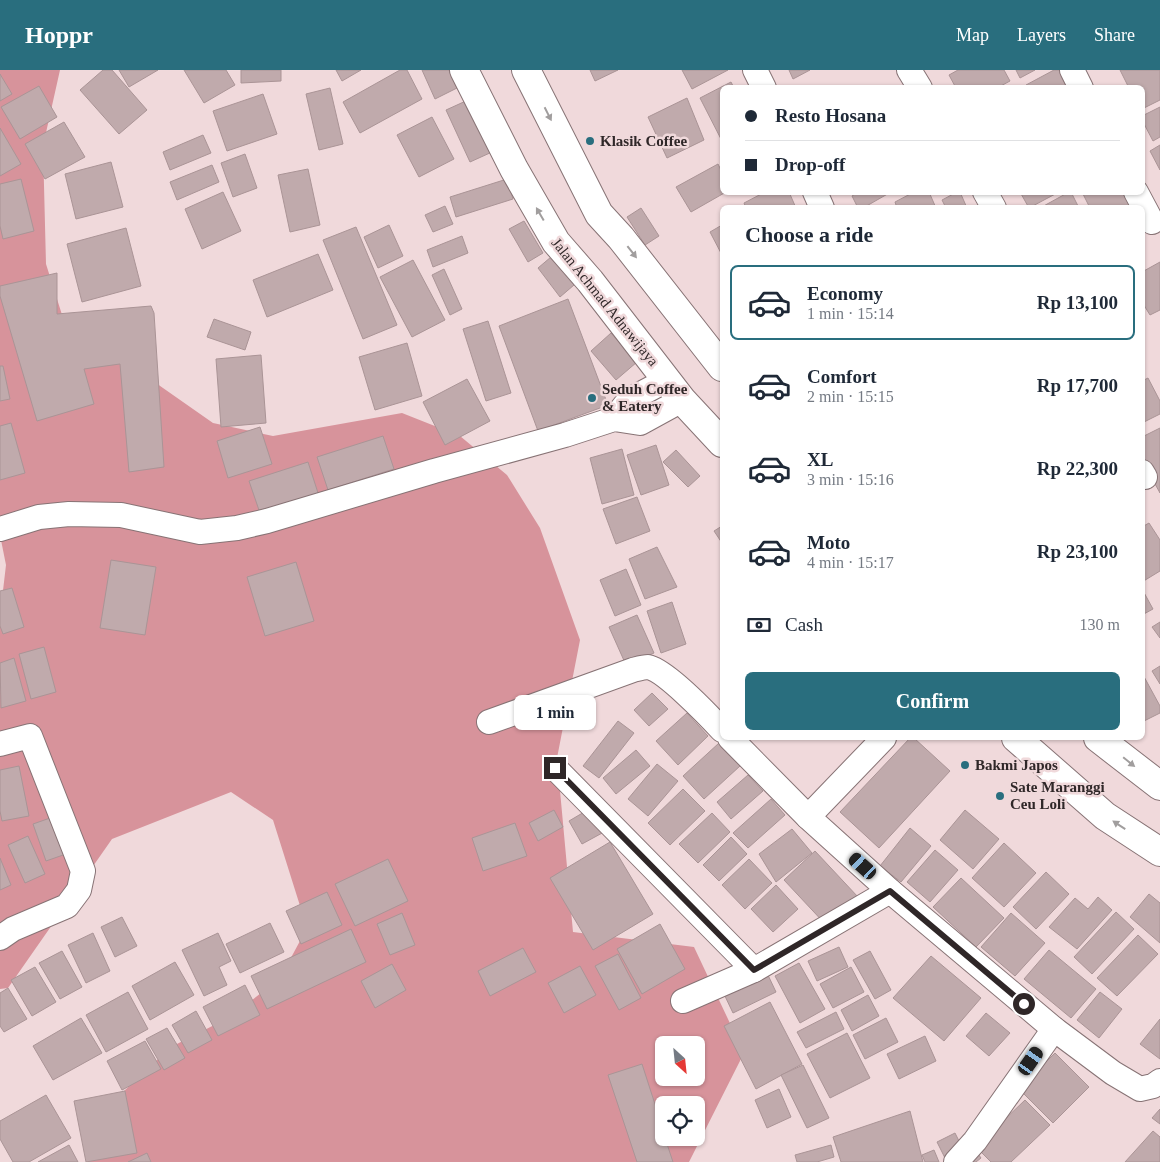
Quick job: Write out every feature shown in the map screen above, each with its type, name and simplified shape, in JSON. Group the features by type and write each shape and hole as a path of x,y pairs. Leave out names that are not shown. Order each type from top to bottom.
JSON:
{"main road":[{"name":"Jalan Achmad Adnawijaya","path":"464,70 514,169 556,242 590,282 674,390 720,441"},
{"path":"526,70 600,214 720,364"},
{"path":"1018,740 1106,816 1160,852"},
{"path":"1101,740 1158,782"}],"street":[{"path":"755,70 762,85"},
{"path":"909,70 918,85"},
{"path":"1072,70 1080,85"},
{"path":"1145,210 1151,222"},
{"path":"0,529 39,517 68,514 121,515 200,532 237,528 565,435 614,419 640,423 674,390"},
{"path":"489,722 633,670 648,667 690,698 720,728"},
{"path":"0,744 30,736 83,871 79,890 67,906 4,933"},
{"path":"732,740 808,817 890,891 1054,1029 1112,1073 1140,1090 1153,1086 1160,1081"},
{"path":"808,817 882,740"},
{"path":"555,768 754,970"},
{"path":"683,1000 754,970 890,891"},
{"path":"956,1162 975,1142 1054,1029"}],"shaded area":[{"path":"0,70 60,70 43,146 46,264 63,318 213,423 273,436 402,413 460,436 507,475 540,528 580,640 557,758 573,932 694,947 744,1053 705,1130 705,1096 655,1096 655,1146 697,1146 689,1162 86,1162 124,1091 171,1047 232,1016 280,978 307,928 273,820 231,792 112,839 8,988 0,989 0,616 6,565 0,535"}],"building":[{"path":"103,70 112,70 147,110 119,134 80,90"},
{"path":"119,70 158,70 129,87"},
{"path":"184,70 226,70 235,85 204,103"},
{"path":"241,70 281,70 281,81 241,83"},
{"path":"336,70 361,70 342,81"},
{"path":"400,70 407,70 422,99 360,133 343,102"},
{"path":"422,70 449,70 457,88 435,99"},
{"path":"590,70 618,70 595,81"},
{"path":"682,70 728,70 692,89"},
{"path":"789,70 810,70 793,79"},
{"path":"958,70 1004,70 1010,81 1003,85 954,85 949,75"},
{"path":"1016,70 1035,70 1020,78"},
{"path":"1054,70 1065,70 1072,85 1026,85"},
{"path":"1120,70 1160,70 1160,100 1145,108 1145,85 1128,85"},
{"path":"0,74 12,94 0,101"},
{"path":"39,86 57,117 20,139 1,107"},
{"path":"330,88 343,144 319,150 306,94"},
{"path":"720,88 720,137 700,98"},
{"path":"263,94 277,134 227,151 213,111"},
{"path":"687,98 704,140 667,158 648,117"},
{"path":"468,100 492,152 470,162 446,110"},
{"path":"1160,107 1160,137 1153,141 1145,126 1145,114"},
{"path":"432,117 454,159 419,177 397,135"},
{"path":"64,122 85,157 45,179 25,144"},
{"path":"0,128 21,164 0,176"},
{"path":"203,135 211,153 170,170 163,152"},
{"path":"1160,145 1160,170 1150,151"},
{"path":"245,154 257,188 233,197 221,163"},
{"path":"111,162 123,207 76,219 65,174"},
{"path":"718,164 720,168 721,195 691,212 676,187"},
{"path":"212,165 219,182 177,200 170,182"},
{"path":"308,169 320,225 290,232 278,175"},
{"path":"21,179 34,231 3,239 0,226 0,184"},
{"path":"507,179 513,199 456,217 450,197"},
{"path":"223,192 241,231 202,249 185,209"},
{"path":"759,195 790,195 795,205 745,205 744,203"},
{"path":"886,195 868,205 856,205 852,196"},
{"path":"908,195 930,195 935,205 896,205 895,202"},
{"path":"951,195 961,195 966,205 944,205 942,200"},
{"path":"1022,195 1053,195 1035,205 1027,205"},
{"path":"1064,195 1072,195 1078,205 1045,205"},
{"path":"1084,195 1124,195 1130,205 1088,205"},
{"path":"445,206 453,224 433,232 425,215"},
{"path":"641,208 659,236 645,245 627,217"},
{"path":"524,221 543,253 528,262 509,229"},
{"path":"389,225 403,256 378,268 364,237"},
{"path":"720,226 720,251 710,232"},
{"path":"356,227 397,325 363,339 323,240"},
{"path":"126,228 141,286 82,302 67,244"},
{"path":"462,236 468,253 433,267 427,250"},
{"path":"318,254 333,290 267,317 253,280"},
{"path":"551,257 574,285 560,297 538,268"},
{"path":"413,260 445,320 412,337 380,277"},
{"path":"1160,262 1160,310 1150,315 1145,307 1145,270"},
{"path":"444,269 462,309 450,315 432,275"},
{"path":"57,273 57,314 151,306 154,313 164,467 129,472 120,364 84,369 94,404 37,421 0,296 0,286"},
{"path":"568,299 608,405 538,431 499,326"},
{"path":"214,319 251,332 245,350 207,337"},
{"path":"488,321 511,393 486,401 463,329"},
{"path":"611,333 637,362 616,380 591,351"},
{"path":"407,343 422,396 375,410 359,357"},
{"path":"261,355 266,423 221,427 216,359"},
{"path":"0,366 3,366 10,399 0,401"},
{"path":"1148,378 1160,401 1160,414 1145,422 1145,380"},
{"path":"467,379 490,421 445,445 423,402"},
{"path":"11,423 25,473 0,480 0,426"},
{"path":"260,427 272,464 228,478 217,441"},
{"path":"1160,428 1160,493 1145,466 1145,436"},
{"path":"383,436 394,469 328,490 317,457"},
{"path":"656,445 669,485 641,495 627,455"},
{"path":"622,449 634,495 602,504 590,458"},
{"path":"676,450 700,476 688,487 663,462"},
{"path":"308,462 319,496 261,516 249,481"},
{"path":"637,497 650,531 616,544 603,509"},
{"path":"1149,523 1160,540 1160,571 1145,580 1145,525"},
{"path":"720,527 720,540 714,531"},
{"path":"657,547 677,587 645,599 629,559"},
{"path":"111,560 156,567 145,635 100,628"},
{"path":"296,562 314,621 265,636 247,577"},
{"path":"626,569 641,605 615,616 600,580"},
{"path":"12,588 24,627 3,634 0,626 0,591"},
{"path":"1145,594 1153,609 1145,613"},
{"path":"672,602 686,644 661,653 647,611"},
{"path":"637,615 654,653 626,665 609,627"},
{"path":"1160,622 1160,638 1152,627"},
{"path":"44,647 56,692 31,699 19,654"},
{"path":"14,658 26,701 1,708 0,663"},
{"path":"1160,666 1160,684 1152,671"},
{"path":"1145,678 1160,706 1160,713 1145,720"},
{"path":"652,693 668,709 649,726 634,710"},
{"path":"687,713 708,736 678,765 656,741"},
{"path":"618,721 634,733 599,778 583,766"},
{"path":"908,740 916,740 950,771 879,848 840,812"},
{"path":"719,743 740,766 704,799 683,776"},
{"path":"636,750 650,766 616,794 603,778"},
{"path":"657,764 678,781 648,816 628,799"},
{"path":"19,766 29,816 2,821 0,811 0,770"},
{"path":"748,775 763,791 731,819 717,802"},
{"path":"683,789 705,811 670,845 648,823"},
{"path":"771,799 785,815 748,848 733,833"},
{"path":"591,808 604,832 582,844 569,821"},
{"path":"554,810 563,827 538,841 529,823"},
{"path":"965,810 999,839 973,869 940,840"},
{"path":"712,813 730,832 698,863 679,844"},
{"path":"53,817 66,854 46,861 33,824"},
{"path":"515,823 527,856 483,871 472,838"},
{"path":"910,828 931,846 901,882 880,866"},
{"path":"792,829 812,853 776,882 759,854"},
{"path":"28,836 45,874 25,883 8,845"},
{"path":"731,837 747,854 719,881 703,865"},
{"path":"610,842 653,914 593,950 550,878"},
{"path":"1004,843 1036,873 1004,907 972,878"},
{"path":"935,850 958,870 930,902 907,882"},
{"path":"815,851 858,897 827,926 784,880"},
{"path":"0,858 11,885 0,890"},
{"path":"388,859 408,901 355,926 335,884"},
{"path":"749,859 772,883 745,909 722,885"},
{"path":"1046,872 1069,894 1036,929 1013,907"},
{"path":"961,878 1004,918 976,947 933,907"},
{"path":"776,885 798,909 773,932 751,909"},
{"path":"327,892 342,925 301,944 286,911"},
{"path":"1149,894 1160,903 1160,943 1130,917"},
{"path":"1098,897 1112,910 1077,949 1049,927 1075,898 1088,909"},
{"path":"1116,912 1134,929 1092,974 1074,957"},
{"path":"402,913 415,945 390,955 377,924"},
{"path":"1011,913 1045,943 1015,976 981,947"},
{"path":"122,917 137,946 115,957 101,927"},
{"path":"270,923 284,952 240,973 226,944"},
{"path":"660,924 685,969 642,994 617,949"},
{"path":"351,929 366,962 267,1009 251,976"},
{"path":"93,933 110,971 86,983 68,945"},
{"path":"218,933 231,961 219,967 227,985 204,996 182,950"},
{"path":"1138,935 1158,954 1117,996 1097,978"},
{"path":"839,947 848,967 817,981 808,961"},
{"path":"523,948 536,972 490,996 478,971"},
{"path":"1049,950 1096,989 1071,1018 1024,979"},
{"path":"62,951 82,987 60,999 39,963"},
{"path":"870,951 891,990 875,999 853,960"},
{"path":"618,954 641,998 619,1010 595,966"},
{"path":"931,956 981,998 944,1041 893,998"},
{"path":"175,962 194,995 150,1020 132,986"},
{"path":"799,963 825,1009 800,1023 775,976"},
{"path":"392,964 406,990 375,1008 361,981"},
{"path":"580,966 596,995 564,1013 548,983"},
{"path":"35,967 56,1002 32,1016 11,980"},
{"path":"851,967 864,992 833,1008 820,984"},
{"path":"767,973 776,992 733,1013 724,994"},
{"path":"245,985 260,1015 218,1036 203,1007"},
{"path":"8,988 27,1019 4,1032 0,1026 0,993"},
{"path":"128,992 148,1029 106,1052 86,1015"},
{"path":"1100,992 1122,1009 1099,1038 1077,1020"},
{"path":"868,995 879,1016 852,1031 841,1010"},
{"path":"770,1002 802,1064 756,1089 724,1026"},
{"path":"196,1011 212,1040 188,1053 172,1025"},
{"path":"836,1012 844,1029 806,1048 797,1032"},
{"path":"986,1013 1010,1033 989,1056 966,1036"},
{"path":"81,1018 102,1053 53,1080 33,1046"},
{"path":"886,1018 898,1042 865,1059 853,1035"},
{"path":"1160,1019 1160,1059 1140,1044"},
{"path":"167,1028 185,1058 164,1070 146,1039"},
{"path":"847,1033 870,1078 830,1098 807,1054"},
{"path":"925,1036 936,1061 899,1079 887,1054"},
{"path":"145,1041 161,1069 122,1090 107,1061"},
{"path":"1055,1053 1089,1087 1053,1123 1019,1089"},
{"path":"642,1064 655,1104 655,1146 668,1146 673,1162 637,1162 608,1075"},
{"path":"803,1065 829,1118 807,1128 781,1075"},
{"path":"779,1089 791,1117 767,1128 755,1100"},
{"path":"125,1091 137,1153 86,1162 74,1101"},
{"path":"46,1095 71,1138 29,1162 13,1162 0,1139 0,1121"},
{"path":"1025,1100 1050,1125 1011,1162 991,1162 976,1147"},
{"path":"1160,1109 1160,1124 1152,1118"},
{"path":"910,1111 923,1162 841,1162 833,1137"},
{"path":"1153,1131 1160,1137 1160,1162 1125,1162"},
{"path":"955,1133 963,1149 945,1158 937,1142"},
{"path":"69,1145 78,1162 38,1162"},
{"path":"831,1145 834,1157 817,1162 797,1162 795,1155"},
{"path":"934,1150 939,1162 925,1162 922,1155"},
{"path":"976,1151 981,1158 976,1162 962,1162"},
{"path":"147,1153 151,1162 128,1162"}],"place":[{"name":"Klasik Coffee","path":"590,141"},
{"name":"Seduh Coffee & Eatery","path":"592,398"},
{"name":"Bakmi Japos","path":"965,765"},
{"name":"Sate Maranggi Ceu Loli","path":"1000,796"}],"route":[{"path":"555,768 754,970 890,891 1024,1004"}]}
